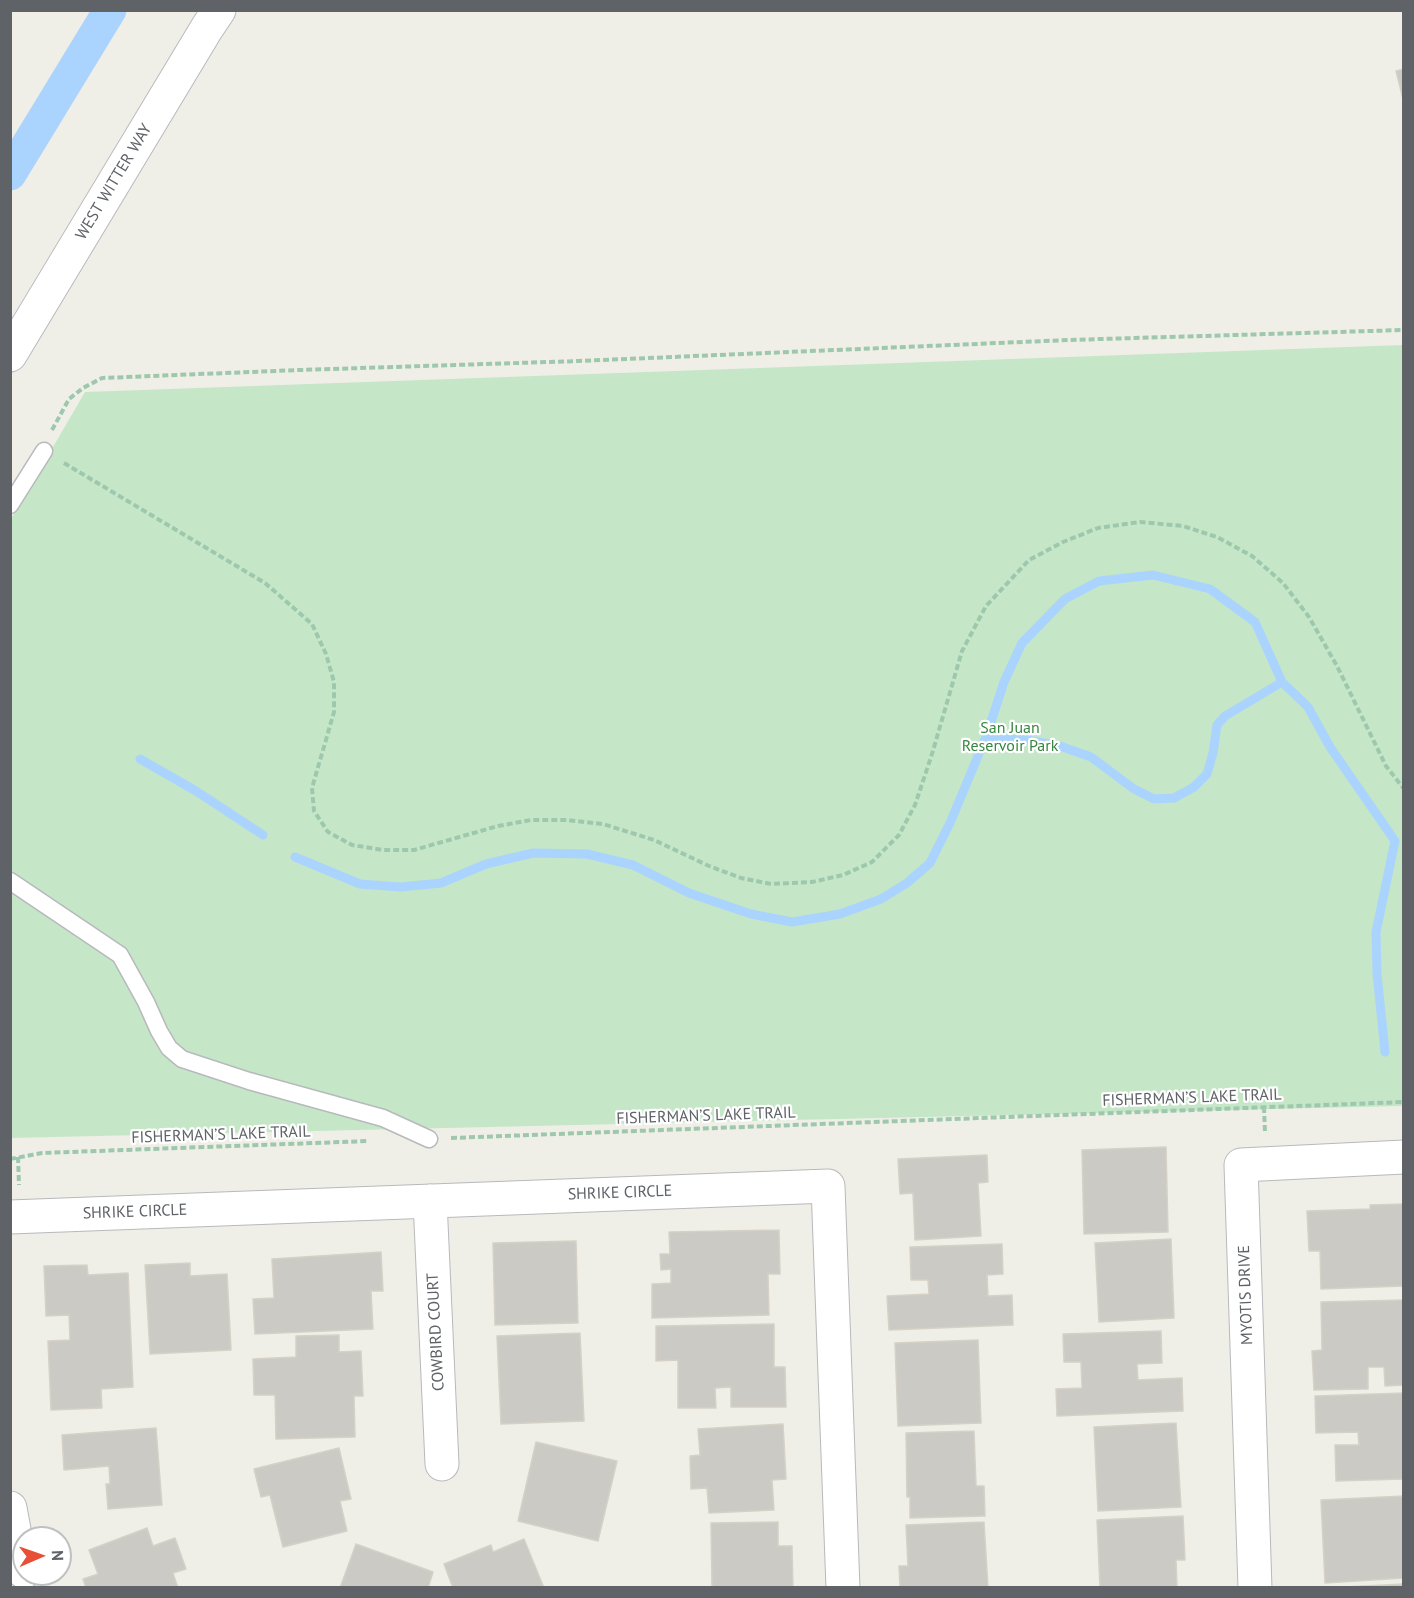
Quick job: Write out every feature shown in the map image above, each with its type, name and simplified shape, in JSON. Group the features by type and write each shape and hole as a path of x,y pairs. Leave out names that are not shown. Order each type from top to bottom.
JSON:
{"street":[{"name":"WEST WITTER WAY","path":"10,355 219,10"},
{"name":"MYOTIS DRIVE","path":"1255,1587 1241,1166 1404,1157"},
{"name":"SHRIKE CIRCLE","path":"10,1216 828,1186 843,1587"},
{"name":"COWBIRD COURT","path":"430,1201 442,1464"},
{"path":"10,1508 13,1526"}],"lane":[{"path":"10,505 44,451"},
{"path":"10,881 120,955 169,1048 182,1059 249,1081 383,1118 429,1139"}],"path":[{"path":"1404,330 1068,340 683,357 102,378 69,399 54,425 44,451 265,583 312,624 326,654 334,682 333,712 312,788 314,811 328,832 352,845 383,850 414,850 498,826 531,820 567,820 603,824 654,840 709,866 741,878 771,884 812,882 843,875 872,862 899,835 915,805 962,651 986,606 1029,560 1063,542 1098,528 1140,522 1183,526 1217,537 1252,556 1283,583 1309,617 1337,666 1386,766 1404,789"},
{"name":"FISHERMAN’S LAKE TRAIL","path":"429,1139 1404,1102"},
{"path":"1263,1107 1265,1127"},
{"name":"FISHERMAN’S LAKE TRAIL","path":"10,1159 42,1153 370,1141"},
{"path":"18,1157 18,1171"}],"green space":[{"name":"San Juan Reservoir Park","path":"1403,345 1403,1106 11,1138 11,519 85,392"}],"building":[{"path":"1404,69 1404,103 1396,71"},
{"path":"1166,1147 1168,1232 1084,1234 1082,1150"},
{"path":"987,1155 988,1182 978,1183 981,1236 915,1240 913,1193 900,1194 898,1159"},
{"path":"1404,1204 1404,1286 1321,1289 1320,1251 1309,1251 1307,1211 1370,1209 1370,1205"},
{"path":"779,1230 780,1274 768,1274 769,1315 652,1318 652,1284 671,1283 671,1269 661,1270 660,1254 670,1254 669,1232"},
{"path":"1171,1239 1174,1318 1099,1322 1095,1243"},
{"path":"576,1241 578,1323 495,1325 493,1243"},
{"path":"1002,1244 1003,1274 987,1275 988,1296 1012,1295 1013,1325 889,1330 887,1296 929,1294 928,1280 911,1280 910,1247"},
{"path":"381,1252 383,1291 371,1291 373,1329 255,1334 253,1299 274,1298 272,1259"},
{"path":"190,1263 190,1276 227,1274 231,1350 150,1354 145,1265"},
{"path":"87,1265 88,1275 128,1273 133,1387 101,1389 102,1408 51,1410 48,1341 70,1340 69,1315 46,1316 44,1266"},
{"path":"1404,1300 1404,1385 1385,1386 1384,1367 1368,1367 1368,1389 1314,1390 1312,1351 1322,1350 1321,1302"},
{"path":"774,1324 774,1367 785,1367 786,1407 731,1407 731,1387 715,1388 716,1408 678,1408 678,1360 656,1361 656,1326"},
{"path":"1161,1331 1162,1363 1137,1364 1138,1380 1182,1378 1183,1411 1057,1416 1056,1389 1082,1388 1081,1362 1064,1362 1063,1334"},
{"path":"580,1333 584,1421 501,1424 497,1336"},
{"path":"339,1335 339,1352 361,1351 363,1396 354,1396 355,1437 276,1439 275,1395 254,1395 253,1359 296,1357 296,1336"},
{"path":"978,1340 981,1423 898,1426 895,1343"},
{"path":"1404,1393 1404,1479 1336,1481 1335,1445 1359,1445 1358,1432 1316,1433 1315,1396"},
{"path":"1176,1423 1181,1507 1098,1511 1094,1427"},
{"path":"783,1424 786,1479 772,1480 774,1510 709,1513 707,1488 691,1489 690,1456 700,1455 698,1429"},
{"path":"156,1428 162,1505 108,1509 106,1484 110,1484 109,1466 64,1470 62,1435"},
{"path":"974,1431 976,1486 984,1486 985,1516 910,1518 910,1497 907,1497 906,1433"},
{"path":"536,1442 617,1461 598,1541 518,1521"},
{"path":"339,1448 351,1499 340,1501 347,1531 283,1547 270,1495 261,1497 254,1469"},
{"path":"1404,1496 1404,1578 1325,1583 1321,1500"},
{"path":"1183,1516 1185,1560 1176,1560 1177,1588 1100,1588 1097,1520"},
{"path":"778,1522 778,1546 792,1546 793,1588 712,1588 711,1523"},
{"path":"984,1522 988,1588 900,1588 899,1566 908,1566 906,1525"},
{"path":"147,1528 153,1546 175,1538 186,1569 173,1573 178,1588 86,1588 83,1579 98,1574 89,1550"},
{"path":"524,1539 544,1588 453,1588 444,1564 491,1545 493,1552"},
{"path":"356,1544 433,1572 428,1588 340,1588"},
{"path":"1404,1584 1404,1588 1323,1588"}],"waterway":[{"path":"10,174 110,10"},
{"path":"295,857 360,884 401,887 441,883 486,864 533,853 587,854 633,865 689,893 751,914 792,922 840,914 881,899 907,883 930,863 950,823 986,737 1004,682 1022,643 1065,599 1099,581 1153,575 1210,589 1255,622 1282,682 1308,707 1330,747 1395,841 1376,932 1377,974 1385,1052"},
{"path":"986,737 1027,740 1060,746 1091,757 1134,789 1154,799 1174,798 1194,787 1207,774 1217,725 1225,716 1282,682"},
{"path":"140,759 196,791 263,835"}]}
